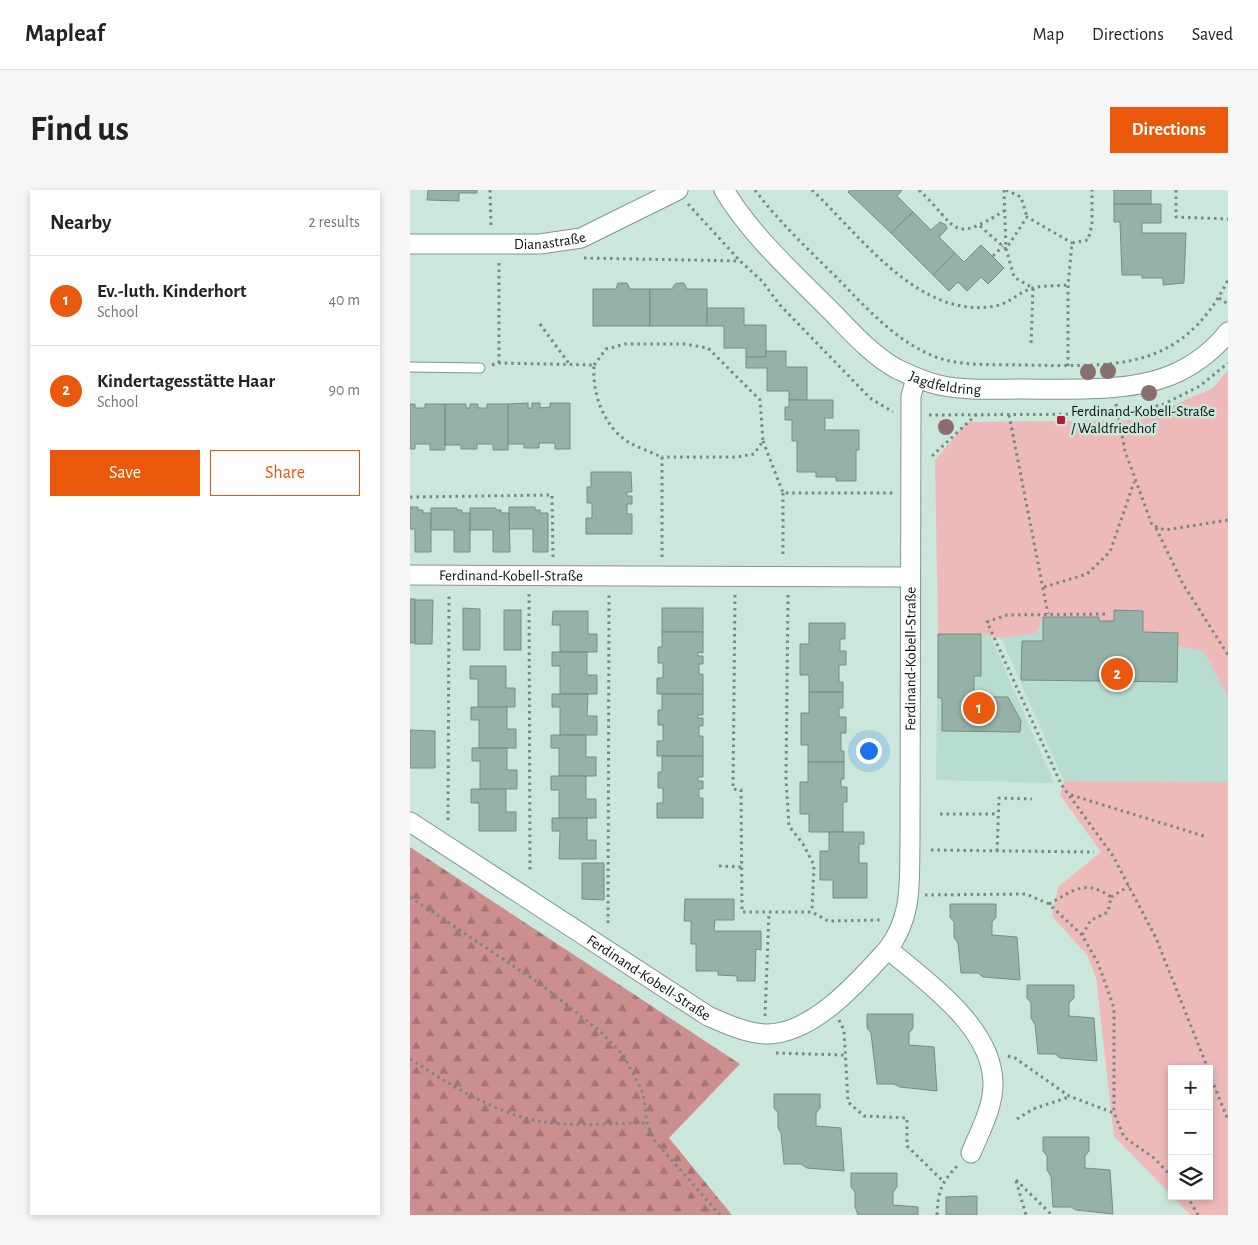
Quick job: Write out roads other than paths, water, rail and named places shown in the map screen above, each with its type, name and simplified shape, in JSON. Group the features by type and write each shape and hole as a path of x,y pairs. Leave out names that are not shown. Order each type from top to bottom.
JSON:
{"street":[{"name":"Jagdfeldring","path":"724,190 735,208 775,254 874,354 916,378 937,385 960,389 1114,388 1178,373 1200,359 1228,332"},
{"name":"Dianastraße","path":"410,244 540,244 581,238 682,197"},
{"name":"Ferdinand-Kobell-Straße","path":"410,822 708,1016 731,1026 765,1034 799,1026 821,1014 888,949 904,922 908,908 910,843 910,414 911,396 916,378"},
{"name":"Ferdinand-Kobell-Straße","path":"410,575 909,577"},
{"path":"888,949 944,997 970,1026 985,1048 993,1083 988,1110 971,1153"}],"lane":[{"path":"410,368 480,368"}],"place":[{"name":"Ferdinand-Kobell-Straße / Waldfriedhof","path":"1061,420"},
{"name":"Kindertagesstätte Haar","path":"1117,674"},
{"name":"Ev.-luth. Kinderhort","path":"979,708"}]}
